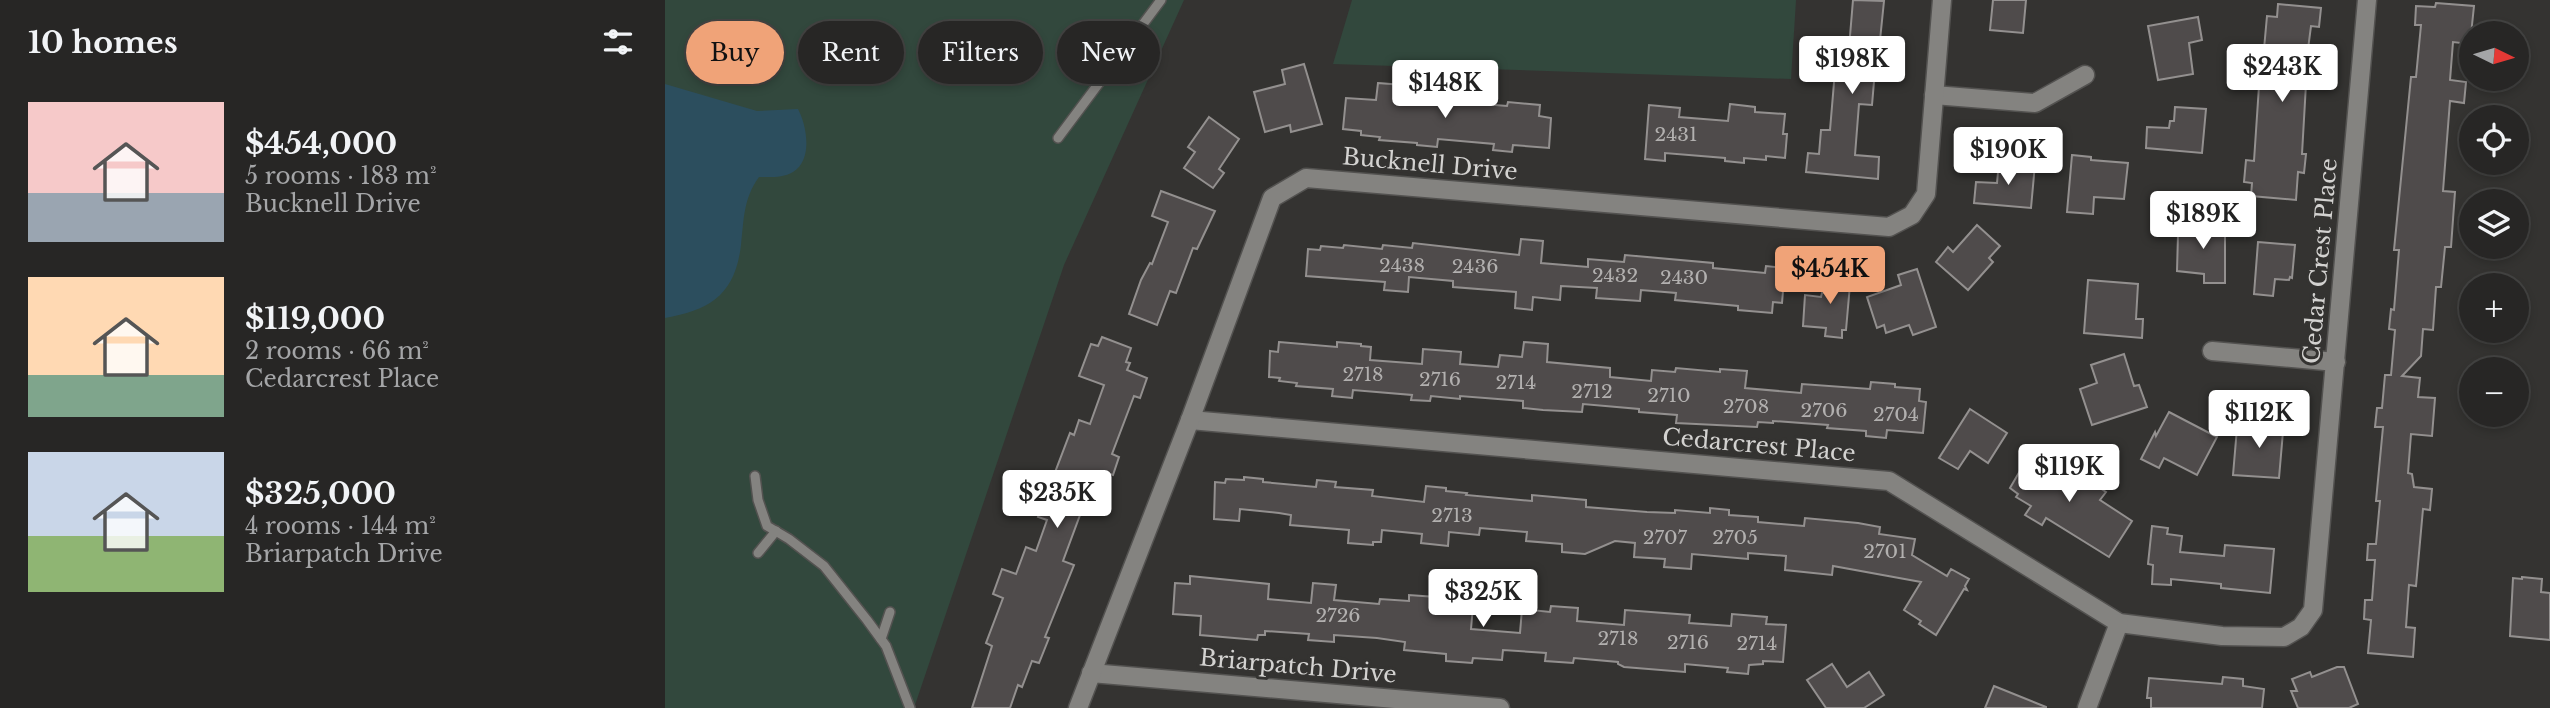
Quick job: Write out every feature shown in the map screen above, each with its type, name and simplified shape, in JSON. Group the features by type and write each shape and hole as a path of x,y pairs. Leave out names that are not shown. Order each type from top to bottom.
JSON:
{"street":[{"name":"Bucknell Drive","path":"1078,708 1190,420 1272,198 1306,178 1889,227 1912,215 1926,194 1942,0"},
{"name":"Cedar Crest Place","path":"2284,637 2301,627 2313,610 2367,0"},
{"path":"1934,94 2035,103 2085,75"},
{"path":"2212,351 2336,362"},
{"name":"Cedarcrest Place","path":"1190,420 1889,481 2119,623 2222,636 2284,637"},
{"path":"2087,708 2119,623"},
{"name":"Briarpatch Drive","path":"1091,673 1500,708"}],"lane":[{"path":"1058,138 1161,0"},
{"path":"755,476 758,500 767,526 824,566 881,639 910,708"},
{"path":"758,552 776,531"},
{"path":"881,639 890,612"}],"green space":[{"path":"665,0 1184,0 1160,53 1160,21 1057,21 1057,84 1146,84 1064,265 914,708 665,708"},
{"path":"1352,0 1796,0 1791,79 1333,64"}],"water":[{"path":"665,84 757,111 798,109 806,133 806,151 799,167 793,172 781,176 759,177 754,185 745,210 738,262 726,288 707,305 665,318"}],"building":[{"path":"1853,0 1884,1 1879,50 1884,51 1882,71 1875,70 1872,105 1859,104 1855,155 1879,157 1878,179 1806,172 1808,153 1819,154 1821,130 1830,130 1837,47 1849,48"},
{"path":"1993,0 2026,0 2023,33 1990,30"},
{"path":"2436,3 2474,6 2472,21 2459,21 2459,43 2453,42 2450,80 2459,81 2459,91 2465,91 2464,103 2450,101 2443,191 2455,192 2451,247 2445,247 2441,287 2436,287 2433,330 2423,329 2421,356 2402,376 2420,378 2418,397 2435,398 2432,436 2411,434 2408,473 2412,474 2414,487 2432,489 2430,510 2423,509 2416,586 2409,585 2406,627 2415,628 2413,657 2368,653 2371,620 2364,619 2365,600 2372,600 2375,560 2367,560 2368,544 2376,544 2380,501 2376,501 2383,427 2375,427 2377,408 2382,408 2385,375 2391,375 2395,330 2389,329 2391,309 2394,310 2399,250 2394,250 2411,77 2416,77 2421,25 2415,25 2416,6 2435,7"},
{"path":"2278,4 2321,8 2319,27 2311,26 2308,49 2302,154 2306,154 2304,173 2298,172 2296,200 2251,196 2252,183 2244,182 2246,160 2254,161 2267,16 2277,17"},
{"path":"2198,17 2202,40 2189,43 2193,74 2158,80 2148,26"},
{"path":"1304,64 1322,124 1291,132 1290,125 1265,132 1254,92 1285,84 1282,70"},
{"path":"1378,83 1403,85 1403,89 1446,93 1446,101 1507,106 1508,102 1540,105 1539,116 1551,118 1549,148 1513,145 1512,152 1493,150 1494,144 1438,139 1437,147 1379,140 1380,137 1361,135 1361,131 1343,129 1346,98 1376,100"},
{"path":"1730,104 1755,107 1755,112 1785,114 1785,158 1744,158 1744,163 1725,161 1725,158 1665,153 1665,161 1645,159 1649,105 1680,108 1679,117 1728,121"},
{"path":"2175,107 2206,109 2202,153 2146,148 2147,127 2169,128 2170,121 2174,121"},
{"path":"1209,117 1239,139 1219,169 1224,173 1213,188 1184,168 1195,152 1188,147"},
{"path":"2072,155 2091,157 2091,160 2128,163 2124,199 2094,197 2093,214 2067,212"},
{"path":"1999,162 2035,164 2031,208 1974,203 1976,182 1997,183"},
{"path":"1161,191 1215,211 1197,249 1193,248 1176,293 1170,291 1157,325 1129,314 1141,280 1150,263 1152,264 1168,222 1152,216"},
{"path":"2185,222 2225,222 2225,283 2204,283 2204,274 2177,271 2178,235 2185,235"},
{"path":"1977,225 2000,246 1989,258 1993,262 1968,290 1936,262 1948,247 1953,252"},
{"path":"1521,239 1543,241 1541,263 1588,267 1588,259 1624,262 1625,255 1713,263 1713,268 1765,273 1766,266 1785,268 1782,303 1773,302 1772,313 1738,310 1738,306 1675,300 1676,293 1641,290 1640,301 1596,298 1597,288 1561,286 1560,300 1533,297 1532,310 1515,308 1516,292 1453,287 1453,281 1409,277 1408,292 1384,290 1385,282 1306,276 1308,249 1320,250 1321,246 1343,248 1344,245 1382,249 1383,245 1412,248 1413,243 1519,255"},
{"path":"2258,242 2295,245 2292,278 2275,279 2273,296 2254,294"},
{"path":"1917,269 1936,327 1913,335 1909,325 1886,333 1884,325 1877,328 1867,297 1901,285 1898,275"},
{"path":"1830,271 1851,273 1846,330 1842,330 1842,338 1825,336 1826,328 1803,326 1805,295 1821,297 1822,293 1828,293"},
{"path":"2088,280 2138,284 2136,319 2143,319 2142,338 2084,333"},
{"path":"1102,337 1131,348 1126,362 1130,363 1127,370 1147,378 1140,398 1134,396 1112,454 1119,457 1113,475 1103,472 1089,510 1083,507 1063,561 1074,565 1045,637 1049,638 1039,663 1032,661 1022,687 1018,685 1010,708 972,708 992,646 986,643 1003,598 993,594 1002,569 1016,574 1026,547 1036,551 1047,520 1038,517 1070,433 1074,435 1079,420 1090,424 1104,385 1079,376 1091,344 1098,346"},
{"path":"1279,342 1337,347 1337,342 1361,344 1371,347 1370,360 1422,364 1423,349 1461,352 1460,364 1498,367 1500,355 1522,357 1524,342 1548,344 1547,362 1610,368 1610,377 1651,381 1652,370 1675,372 1676,368 1720,372 1720,369 1747,371 1745,388 1801,393 1802,384 1870,389 1871,382 1895,384 1895,387 1920,389 1919,401 1926,402 1923,433 1887,430 1886,438 1866,436 1866,431 1827,428 1828,425 1773,421 1758,422 1757,427 1676,423 1677,415 1639,412 1639,409 1583,404 1582,412 1543,410 1523,408 1523,401 1460,396 1460,399 1431,396 1430,401 1411,400 1412,395 1353,390 1352,398 1332,396 1333,389 1296,386 1297,383 1269,377 1270,351 1278,352"},
{"path":"2124,354 2134,386 2139,385 2147,407 2092,425 2080,389 2097,383 2091,365"},
{"path":"1970,409 2007,433 1988,463 1970,451 1958,469 1939,458"},
{"path":"2169,412 2217,437 2197,475 2164,458 2159,468 2141,459"},
{"path":"2265,418 2284,420 2279,478 2233,475 2237,428 2264,430"},
{"path":"2031,452 2087,485 2089,481 2106,492 2100,500 2132,521 2109,557 2046,518 2042,525 2025,515 2031,506 2016,497 2018,494 2010,488"},
{"path":"1244,477 1263,479 1263,482 1316,487 1317,480 1336,482 1335,487 1373,490 1372,496 1424,502 1426,486 1446,488 1446,491 1467,493 1466,495 1532,501 1532,495 1586,500 1586,507 1647,512 1675,513 1675,510 1710,513 1710,508 1729,510 1729,515 1758,517 1758,522 1804,526 1805,518 1858,523 1880,527 1879,534 1915,539 1912,555 1947,576 1951,569 1969,579 1965,586 1967,590 1964,589 1936,635 1904,610 1921,582 1833,566 1832,575 1785,570 1786,556 1748,553 1748,559 1692,554 1691,569 1664,567 1665,559 1634,557 1635,543 1615,541 1585,554 1562,552 1562,544 1526,541 1527,532 1480,528 1479,535 1449,532 1448,546 1421,543 1422,534 1382,530 1381,542 1373,542 1373,545 1348,543 1349,530 1290,525 1291,515 1279,513 1240,509 1239,521 1214,519 1215,482 1225,483 1226,479 1244,480"},
{"path":"2152,526 2168,528 2167,534 2182,536 2180,552 2224,556 2225,545 2274,549 2270,593 2171,579 2171,585 2152,584 2153,565 2148,564"},
{"path":"1190,576 1269,584 1268,599 1311,603 1313,583 1336,585 1334,600 1379,604 1380,599 1409,601 1409,595 1436,597 1435,603 1473,606 1471,629 1520,633 1522,609 1550,612 1551,606 1578,608 1577,621 1624,625 1625,610 1690,615 1689,623 1731,626 1732,614 1767,617 1766,624 1786,625 1783,662 1763,661 1763,664 1749,665 1748,674 1727,672 1728,668 1685,664 1685,672 1624,667 1618,662 1574,658 1573,663 1545,661 1546,653 1503,650 1502,660 1473,658 1472,663 1446,661 1446,654 1404,650 1405,642 1377,638 1334,635 1334,642 1308,640 1309,634 1265,631 1265,635 1258,635 1257,640 1200,635 1201,616 1173,614 1175,583 1190,584"},
{"path":"2513,578 2542,579 2541,592 2550,593 2550,640 2510,636"},
{"path":"1832,664 1847,687 1869,672 1884,695 1864,708 1826,708 1807,680"},
{"path":"2344,667 2358,704 2349,708 2298,708 2291,691 2297,691 2292,679 2310,672 2312,677"},
{"path":"2223,677 2243,679 2243,686 2264,689 2262,708 2151,708 2151,698 2147,698 2149,678 2222,684"},
{"path":"1994,686 2046,707 2046,708 1985,708"}]}
